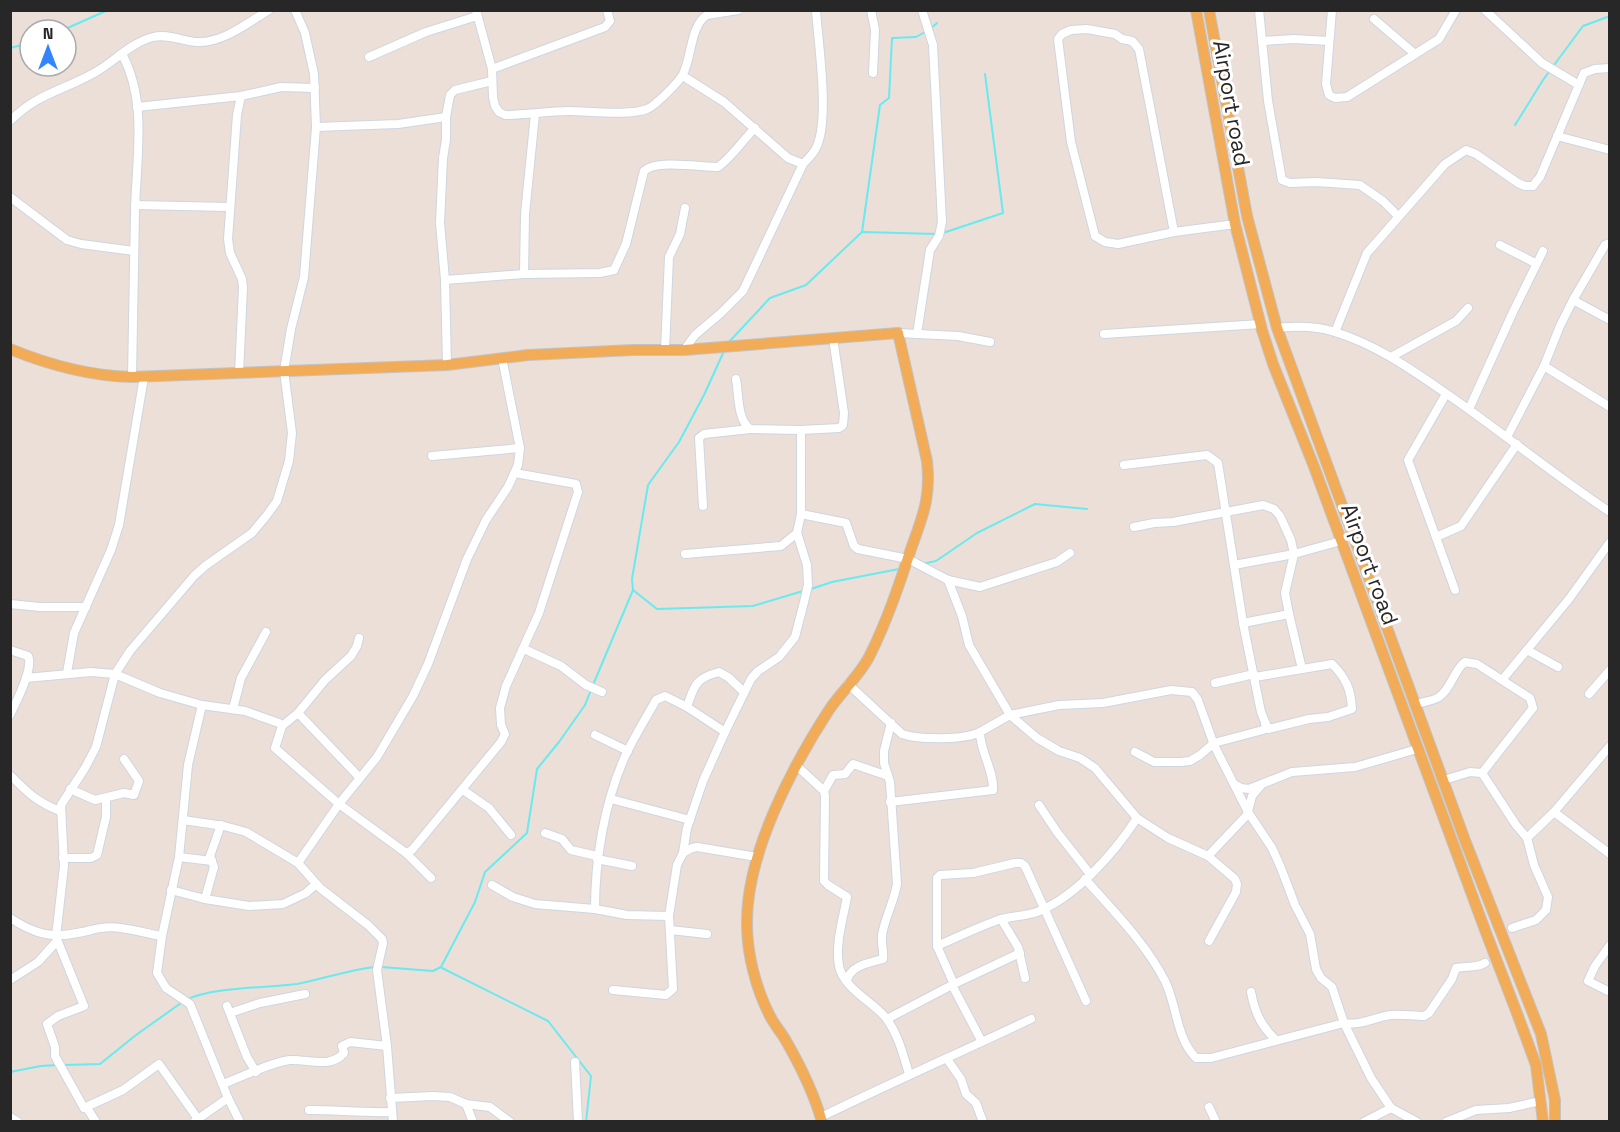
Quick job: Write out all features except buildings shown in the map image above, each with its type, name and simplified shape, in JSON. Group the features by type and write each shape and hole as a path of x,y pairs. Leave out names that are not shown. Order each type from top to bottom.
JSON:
{"main road":[{"name":"Airport road","path":"1196,10 1235,224 1273,364 1313,464 1536,1065 1543,1122"},
{"name":"Airport road","path":"1209,10 1247,216 1277,328 1458,821 1540,1034 1548,1060 1555,1100 1555,1122"},
{"path":"10,349 78,371 111,377 144,377 447,365 552,353 720,348 898,333 927,461 929,480 926,508 870,657 829,710 778,805 756,857 748,898 747,925 750,956 758,986 770,1017 785,1039 822,1119"},
{"path":"1313,464 1325,460"},
{"path":"1446,825 1458,821"}],"street":[{"path":"10,121 38,98 94,73 142,41 154,36 196,42 214,40 269,10"},
{"path":"10,980 38,962 56,939 62,899 61,805 96,747 115,674 130,651 194,576 252,533 277,501 289,461 292,433 284,371 291,329 304,277 316,127 315,88 305,33 295,10"},
{"path":"492,69 605,27 610,21 607,10"},
{"path":"369,57 476,13 492,69 493,97 499,112 505,115 647,109 661,99 683,76 697,27 703,18 707,15 738,10"},
{"path":"684,350 695,335 722,313 743,291 804,164 816,149 821,133 823,108 816,10"},
{"path":"872,10 875,30 873,73"},
{"path":"917,334 930,250 939,236 942,222 933,45 922,10"},
{"path":"1258,10 1271,119 1282,180 1290,183 1360,185 1383,201 1398,216"},
{"path":"1332,10 1326,84 1329,95 1335,98 1347,97 1439,39 1456,10"},
{"path":"1485,10 1542,63 1579,85"},
{"path":"1374,19 1415,54"},
{"path":"1174,232 1139,49 1132,40 1122,39 1115,34 1087,29 1071,30 1062,34 1058,39 1071,142 1095,236 1105,243 1118,244 1174,232 1235,224"},
{"path":"1262,41 1294,39 1329,41"},
{"path":"122,54 131,71 137,98 139,125 132,377"},
{"path":"1335,332 1367,253 1445,164 1466,150 1476,154 1518,183 1533,186 1540,177 1584,73 1594,69 1610,68"},
{"path":"683,76 724,102 788,158 804,164"},
{"path":"447,365 445,280 440,222 446,117 450,95 454,90 492,81"},
{"path":"137,107 188,101 199,102 281,87 315,88"},
{"path":"239,374 243,288 242,279 230,253 228,239 237,115 241,96"},
{"path":"524,274 525,214 535,114"},
{"path":"316,127 398,124 446,117"},
{"path":"445,280 524,274 600,273 614,270 626,244 644,171 648,166 718,167 755,128"},
{"path":"1557,135 1610,150"},
{"path":"10,197 67,240 134,251"},
{"path":"135,205 229,207"},
{"path":"665,350 669,257 681,234 685,208"},
{"path":"1507,437 1544,366 1560,326 1605,245 1610,243"},
{"path":"1500,246 1535,263"},
{"path":"1469,409 1535,263 1543,251"},
{"path":"1574,300 1610,320"},
{"path":"1391,357 1456,321 1468,308"},
{"path":"1104,334 1261,324"},
{"path":"1277,328 1310,327 1335,332 1391,357 1469,409 1575,489 1610,512"},
{"path":"898,333 958,336 990,342"},
{"path":"703,506 699,438 704,434 750,429 840,428 843,425 844,413 833,338"},
{"path":"298,863 339,804 377,757 413,696 428,664 467,559 486,520 514,473 520,457 520,448 502,358"},
{"path":"1544,366 1610,407"},
{"path":"67,673 74,633 120,525 144,377"},
{"path":"736,379 741,417 750,429"},
{"path":"1446,394 1408,460 1455,590"},
{"path":"613,990 666,995 673,988 669,916 676,866 683,853 690,820 703,781 750,679 778,657 795,637 808,585 807,565 797,533 801,514 801,430"},
{"path":"1436,537 1461,526 1517,444"},
{"path":"432,456 520,448"},
{"path":"1124,465 1208,455 1218,463 1244,623 1255,676 1265,723 1268,729 1328,717 1352,709 1345,677 1332,664 1255,676 1215,683"},
{"path":"406,853 412,850 501,742 505,734 501,725 500,708 506,686 539,613 562,544 578,487 576,484 514,473"},
{"path":"1134,527 1263,505 1274,509 1280,516 1291,540 1294,554 1285,593 1302,669"},
{"path":"801,514 846,523 854,546 858,549 908,559 948,580 980,587 1057,562 1070,553"},
{"path":"685,554 781,546 797,533"},
{"path":"1234,565 1294,554 1341,541"},
{"path":"1502,680 1569,599 1610,542"},
{"path":"948,580 962,616 969,645 1010,715 1052,747 1080,758 1095,768 1137,818 1168,838 1208,856 1235,879 1236,892 1209,942"},
{"path":"10,603 40,608 86,607"},
{"path":"1244,623 1289,614"},
{"path":"233,709 242,678 266,632"},
{"path":"359,638 351,656 325,680 298,713 282,726 275,748 339,804 406,853 431,878"},
{"path":"524,649 561,666 586,685 602,692"},
{"path":"10,650 28,656 30,660 26,678 10,715"},
{"path":"1527,650 1558,667"},
{"path":"1416,704 1439,697 1448,687 1458,667 1465,662 1477,664 1530,698 1533,708 1482,773"},
{"path":"1589,694 1610,670"},
{"path":"687,706 693,689 703,676 719,672 744,692"},
{"path":"26,678 67,673 115,674 160,693 202,705 233,709 262,717 282,726"},
{"path":"848,684 902,734 911,737 965,736 980,732 1010,715 1059,705 1103,703 1154,692 1183,690 1192,692 1198,700 1214,743 1248,812 1272,849 1281,868 1295,905 1310,934 1316,969 1321,978 1332,987 1344,1023 1371,1078 1391,1108 1417,1122"},
{"path":"595,909 597,857 611,799 628,751 656,700 665,696 687,706 725,732"},
{"path":"202,705 188,765 179,857 162,936 157,973 166,988 190,1004 240,1122"},
{"path":"298,713 360,778"},
{"path":"847,981 848,976 857,967 883,959 882,934 897,884 884,751 891,723"},
{"path":"1136,752 1154,762 1190,761 1214,743 1263,730 1266,727 1265,723"},
{"path":"890,802 993,790 980,741 980,732"},
{"path":"594,735 628,751"},
{"path":"1234,784 1249,789 1292,772 1355,767 1417,749"},
{"path":"1527,838 1608,753"},
{"path":"70,789 95,800 124,794 134,795 139,781 124,759"},
{"path":"888,776 853,764 845,774 833,775 824,791 823,873 824,881 847,897 839,951 841,974 887,1019 897,1039 909,1074"},
{"path":"797,766 824,791"},
{"path":"1444,780 1470,772 1482,773"},
{"path":"1482,773 1527,838 1534,865 1548,897 1546,910 1536,920 1512,928"},
{"path":"10,775 33,798 60,811"},
{"path":"1208,856 1248,812 1252,796 1264,782"},
{"path":"463,790 489,808 511,835"},
{"path":"63,858 92,858 97,855 106,817 106,798"},
{"path":"611,799 690,820"},
{"path":"1039,805 1088,876 1158,968 1168,989 1178,1026 1196,1058 1211,1058 1344,1023 1362,1023 1392,1015 1424,1016 1452,980 1456,968 1479,967 1485,963"},
{"path":"1554,812 1610,854"},
{"path":"937,946 1001,919 1036,912 1054,903 1088,876 1121,842 1137,818"},
{"path":"183,820 221,825 246,832 298,863 316,884 382,939 377,966 387,1046 392,1117 346,1110 309,1110"},
{"path":"205,899 214,867 210,856 221,825"},
{"path":"545,833 562,839 571,850 632,866"},
{"path":"683,853 698,847 756,857"},
{"path":"179,857 212,861"},
{"path":"982,1042 952,985 953,982 937,946 936,883 940,875 973,873 1021,863 1086,1001"},
{"path":"171,890 205,899 249,906 283,904 316,884"},
{"path":"492,885 513,897 535,904 595,909 627,915 669,916"},
{"path":"10,918 56,939 113,927 162,936"},
{"path":"1001,919 1020,953 1025,978"},
{"path":"670,930 707,934"},
{"path":"56,939 84,1006 58,1016 47,1024 55,1047 55,1056 84,1108 87,1108 96,1122"},
{"path":"1610,945 1595,966 1588,981 1610,992"},
{"path":"887,1019 1020,953"},
{"path":"1251,992 1254,1011 1259,1021 1276,1040"},
{"path":"256,1072 247,1058 229,1009 305,994"},
{"path":"822,1119 909,1074 947,1059 1031,1019"},
{"path":"223,1084 279,1062 291,1060 321,1063 334,1060 344,1053 342,1046 350,1042 387,1046"},
{"path":"947,1059 961,1078 966,1094 976,1103 982,1122"},
{"path":"575,1062 578,1122"},
{"path":"84,1108 123,1090 159,1064 197,1120 228,1098"},
{"path":"390,1098 450,1097 466,1104 490,1107 510,1122"},
{"path":"1446,1122 1476,1110 1509,1108 1541,1101"},
{"path":"466,1104 473,1122"},
{"path":"1209,1107 1216,1122"},
{"path":"1364,1122 1391,1108"},
{"path":"10,1117 18,1122"}],"waterway":[{"path":"78,23 108,10"},
{"path":"1515,125 1543,80 1583,26 1610,16"},
{"path":"930,29 937,23"},
{"path":"862,232 880,105 889,98 892,38 916,37 925,32"},
{"path":"10,48 18,46"},
{"path":"943,233 1003,213 985,74"},
{"path":"728,343 770,298 806,285 862,232 937,234"},
{"path":"633,590 632,579 648,485 679,442 724,351"},
{"path":"922,564 936,561 977,533 1035,504 1087,509"},
{"path":"811,589 832,582 899,569"},
{"path":"593,685 633,590 657,609 753,606 803,591"},
{"path":"381,967 433,971 441,967 475,902 485,872 527,833 537,769 585,705 591,690"},
{"path":"186,1000 224,990 297,984 375,967"},
{"path":"442,968 548,1021 591,1076 586,1122"},
{"path":"64,1065 100,1064 181,1003"},
{"path":"10,1072 58,1065"}]}
